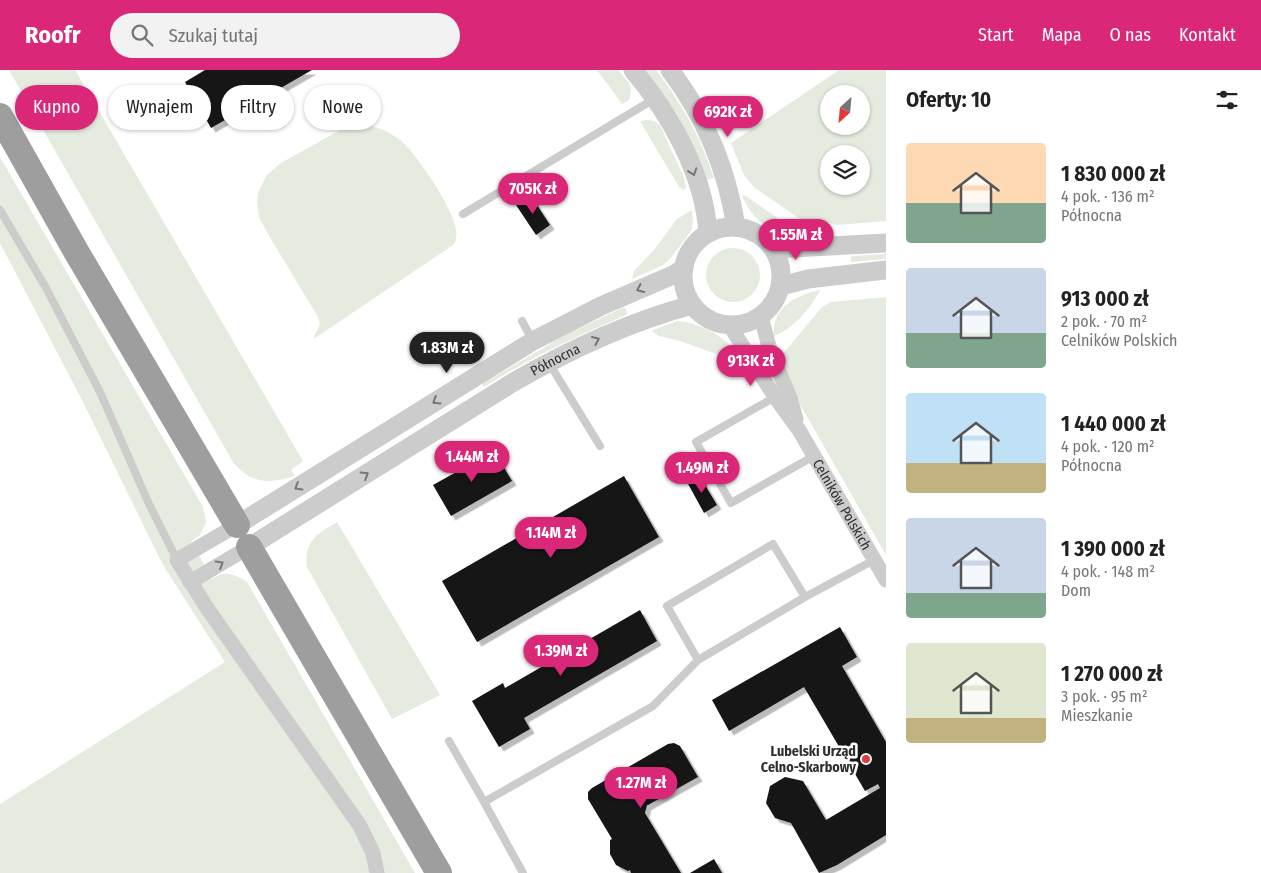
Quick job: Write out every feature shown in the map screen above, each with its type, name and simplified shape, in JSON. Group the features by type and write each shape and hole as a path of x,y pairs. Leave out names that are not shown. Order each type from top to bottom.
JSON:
{"highway":[{"path":"0,116 77,252 439,873"}],"street":[{"path":"633,70 656,98 679,138 691,166 707,221 708,233"},
{"path":"670,70 695,107 710,137 721,166 736,227"},
{"path":"736,227 749,230 760,236 774,249 781,267 781,286 774,303 761,317 743,324 730,326 712,321 692,305 684,287 684,268 687,256 694,245 708,233 719,229 736,227"},
{"path":"774,249 886,243"},
{"name":"Północna","path":"243,536 533,341 601,306 684,268"},
{"path":"781,286 808,279 886,270"},
{"name":"Północna","path":"243,536 549,362 613,332 692,305"},
{"name":"Celników Polskich","path":"761,317 770,350 790,398 800,430"},
{"name":"Celników Polskich","path":"730,326 775,397 800,430 886,580"},
{"path":"243,536 178,560 207,608 360,826 373,853 377,873"},
{"path":"190,582 243,536"}],"lane":[{"path":"463,214 656,98"},
{"path":"0,210 46,288 100,392 148,504 178,560"},
{"name":"Północna","path":"522,321 533,341"},
{"path":"549,362 600,446"},
{"path":"775,397 696,442 731,503 814,456"},
{"path":"698,660 666,606 774,544 805,597"},
{"path":"484,802 653,706 698,660 805,597 874,560"},
{"path":"449,741 524,873"}],"shaded area":[{"path":"9,70 75,70 84,85 18,85"},
{"path":"597,70 618,70 630,87 629,100 622,104"},
{"path":"645,70 656,70 674,95 697,135 714,178 705,180 695,150 681,122"},
{"path":"839,70 886,70 886,221 837,225 828,222 812,223 803,221 755,188 744,175 731,143"},
{"path":"98,109 108,130 110,130 303,461 291,470 295,476 269,481 247,475 233,462 43,130 98,130"},
{"path":"640,121 654,121 660,125 684,178 686,187 684,190 679,187"},
{"path":"382,129 399,139 426,171 452,216 456,229 456,239 453,245 315,338 320,324 318,317 259,217 258,194 266,176 281,163 340,130"},
{"path":"0,157 203,507 206,522 200,535 191,541 212,579 217,576 230,574 247,582 415,873 0,873 0,804 225,662 163,565 82,400 0,243"},
{"path":"742,195 796,231 806,235 796,237 777,233 759,221 746,204"},
{"path":"692,210 693,222 691,231 670,259 663,265 632,279 634,271 654,250 677,219"},
{"path":"733,248 743,250 752,256 758,265 760,275 758,285 752,294 743,300 733,302 723,300 714,294 708,285 706,275 708,265 714,256 723,250"},
{"path":"886,254 886,259 851,262 851,256"},
{"path":"820,290 812,304 795,323 774,336 774,326 777,318 787,304 802,295"},
{"path":"886,297 886,555 793,392 781,355 822,307 831,302"},
{"path":"624,307 628,314 536,357 484,387 482,384 565,335"},
{"path":"677,321 693,324 710,331 726,341 736,353 725,357 680,341 659,336 652,331"},
{"path":"337,522 440,695 392,719 307,567 308,551 313,539 323,530"}],"building":[{"path":"205,70 312,70 286,85 221,85 221,122 211,128 211,85 187,85 185,82"},
{"path":"531,196 550,225 536,235 516,205"},
{"path":"494,451 512,481 451,516 433,485"},
{"path":"699,475 717,505 704,513 687,482"},
{"path":"624,476 659,537 477,642 442,581"},
{"path":"640,610 657,641 524,718 530,729 499,747 472,701 503,683 505,688"},
{"name":"Lubelski Urząd Celno-Skarbowy","path":"840,627 857,657 842,666 886,742 886,835 837,865 819,873 791,823 775,818 766,803 770,786 785,777 803,781 826,820 880,788 878,784 865,791 804,687 729,731 712,700"},
{"path":"674,743 680,746 698,777 647,805 645,813 681,873 631,873 630,870 628,871 616,865 610,854 610,840 612,839 588,799 588,792 668,744"},
{"path":"714,859 722,873 690,873"}],"place":[{"name":"Lubelski Urząd Celno-Skarbowy","path":"866,759"}]}
